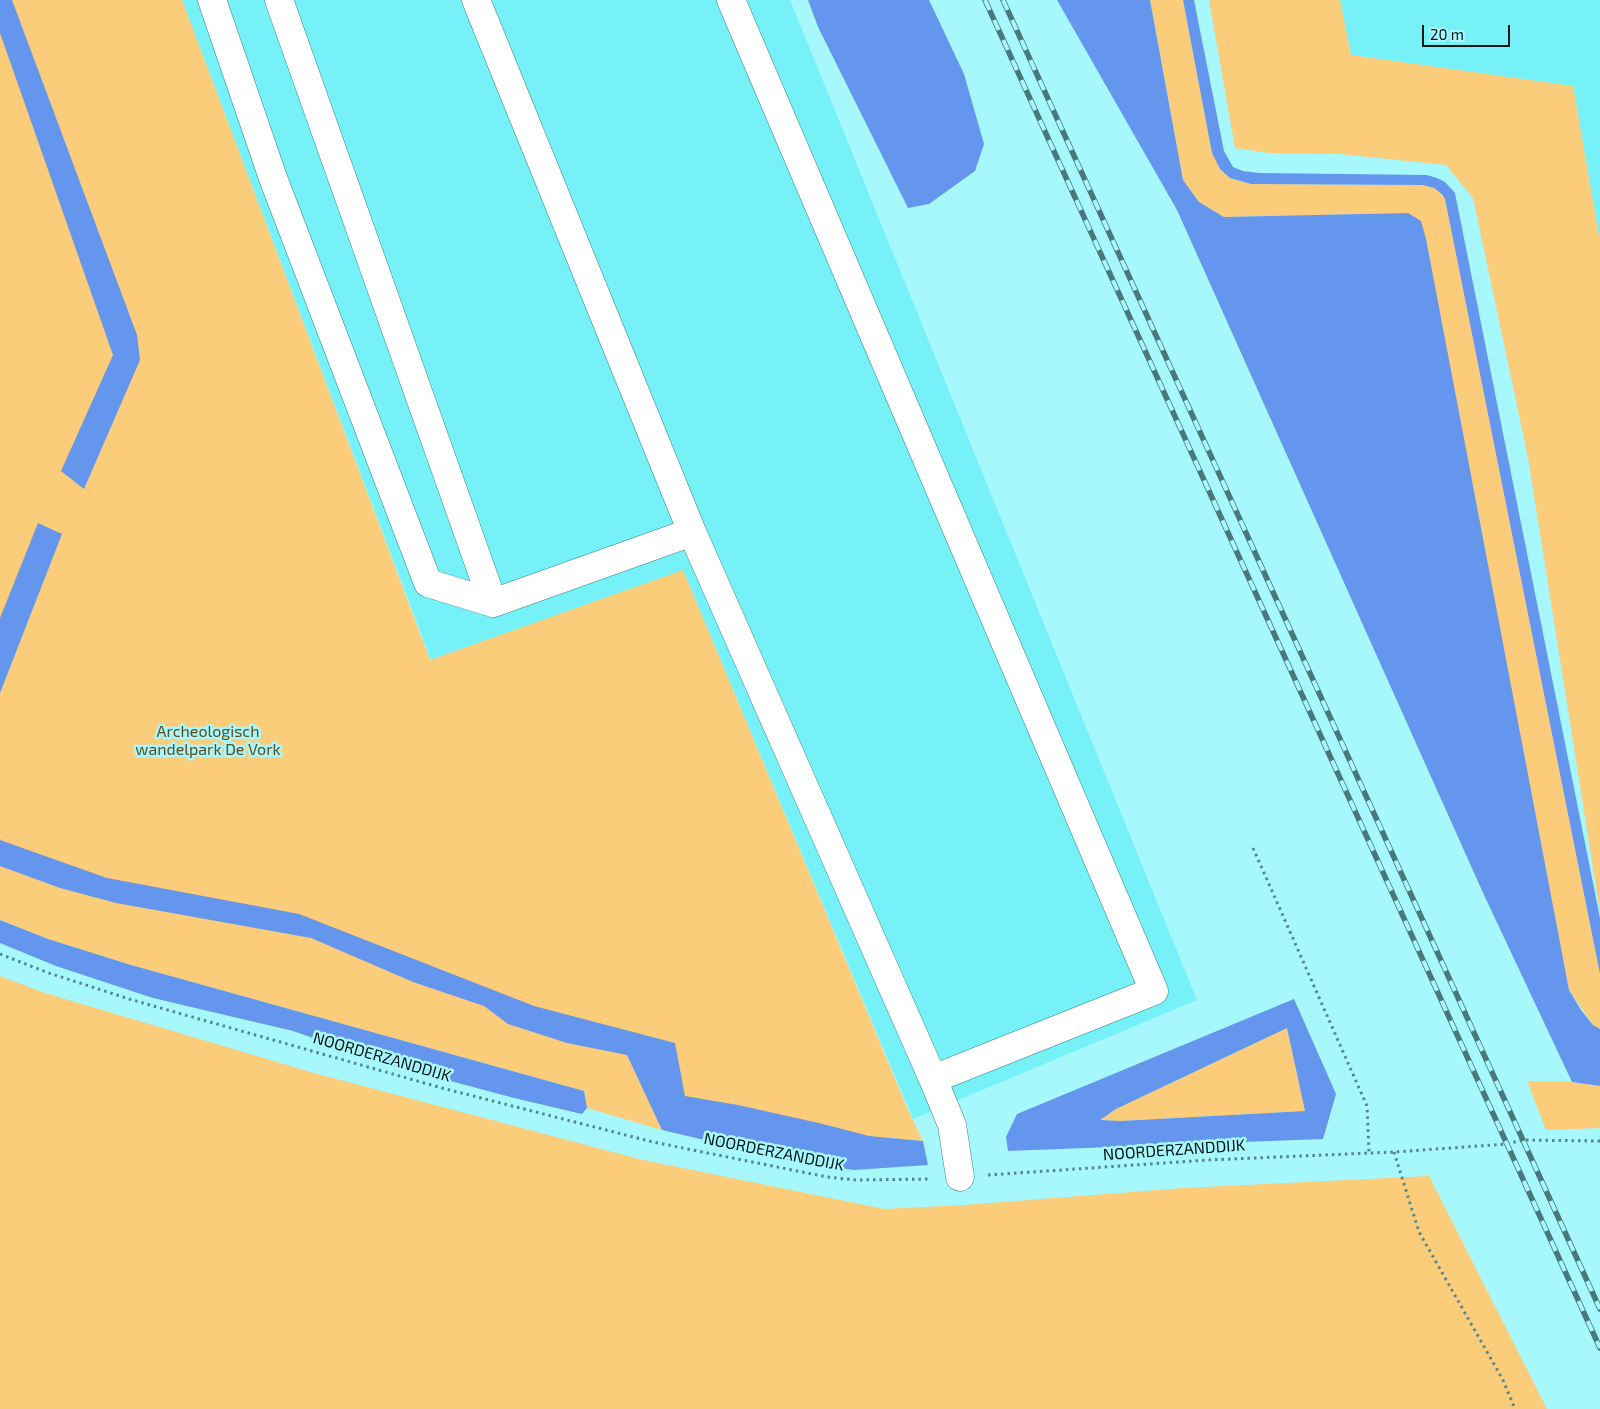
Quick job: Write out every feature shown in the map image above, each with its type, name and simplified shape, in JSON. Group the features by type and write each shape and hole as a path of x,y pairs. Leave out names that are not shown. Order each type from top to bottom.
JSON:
{"lane":[{"path":"212,0 273,178 428,583 493,603 692,532"},
{"path":"279,0 493,603"},
{"path":"476,0 692,532 952,1125 960,1177"},
{"path":"731,0 1154,991 933,1079"}],"path":[{"path":"1253,848 1367,1106 1369,1153"},
{"name":"NOORDERZANDDIJK","path":"0,954 46,972 139,1002 442,1088 653,1142 828,1177 856,1180 911,1180 1208,1160 1394,1152 1507,1144 1523,1140 1600,1141"},
{"path":"1394,1152 1419,1232 1503,1380 1515,1409"}],"shaded area":[{"path":"0,0 12,0 137,335 140,360 84,489 61,471 113,355 0,33"},
{"path":"182,0 790,0 1197,1000 913,1119 683,570 431,660"},
{"path":"808,0 929,0 964,74 984,144 975,171 929,204 908,208 818,27"},
{"path":"1057,0 1150,0 1183,180 1199,202 1224,217 1408,213 1421,221 1426,239 1569,990 1581,1010 1593,1025 1600,1029 1600,1086 1572,1082 1484,895 1177,210"},
{"path":"1183,0 1194,0 1224,151 1233,167 1243,171 1259,173 1427,175 1445,182 1455,193 1600,918 1600,974 1445,199 1434,188 1423,185 1251,184 1230,178 1220,169 1212,153"},
{"path":"1340,0 1600,0 1600,242 1573,86 1351,55"},
{"path":"38,523 62,534 0,693 0,618"},
{"path":"0,840 107,878 299,914 534,1006 675,1043 685,1096 738,1105 869,1136 923,1141 928,1165 854,1170 802,1163 662,1130 627,1055 567,1043 508,1024 484,1006 413,982 311,938 116,903 60,888 0,866"},
{"path":"0,920 48,939 131,965 584,1091 587,1108 582,1114 514,1098 387,1064 293,1031 153,998 56,966 0,943"},
{"path":"1294,999 1336,1094 1323,1139 1008,1151 1006,1137 1017,1114","holes":["1287,1028 1305,1111 1121,1121 1100,1120 1116,1109"]}],"green space":[{"name":"Archeologisch wandelpark De Vork","path":"0,0 182,0 430,660 683,570 908,1110 923,1141 883,1137 889,1151 649,1101 662,1130 587,1108 584,1091 131,965 48,939 0,920"},
{"path":"1150,0 1183,0 1212,153 1230,178 1251,184 1423,185 1434,188 1445,199 1600,974 1600,1029 1593,1025 1569,990 1408,213 1224,217 1199,202 1183,180"},
{"path":"1209,0 1340,0 1351,55 1573,86 1600,242 1600,912 1528,458 1473,198 1446,165 1340,154 1269,153 1235,148"},
{"path":"0,976 45,993 314,1073 643,1160 885,1209 964,1205 1184,1188 1429,1176 1547,1409 0,1409"},
{"path":"1287,1028 1305,1111 1121,1121 1099,1120 1116,1109"},
{"path":"1527,1081 1572,1082 1600,1086 1600,1128 1546,1130"}],"railway":[{"path":"985,0 1600,1348"},
{"path":"1003,0 1600,1309"}]}
